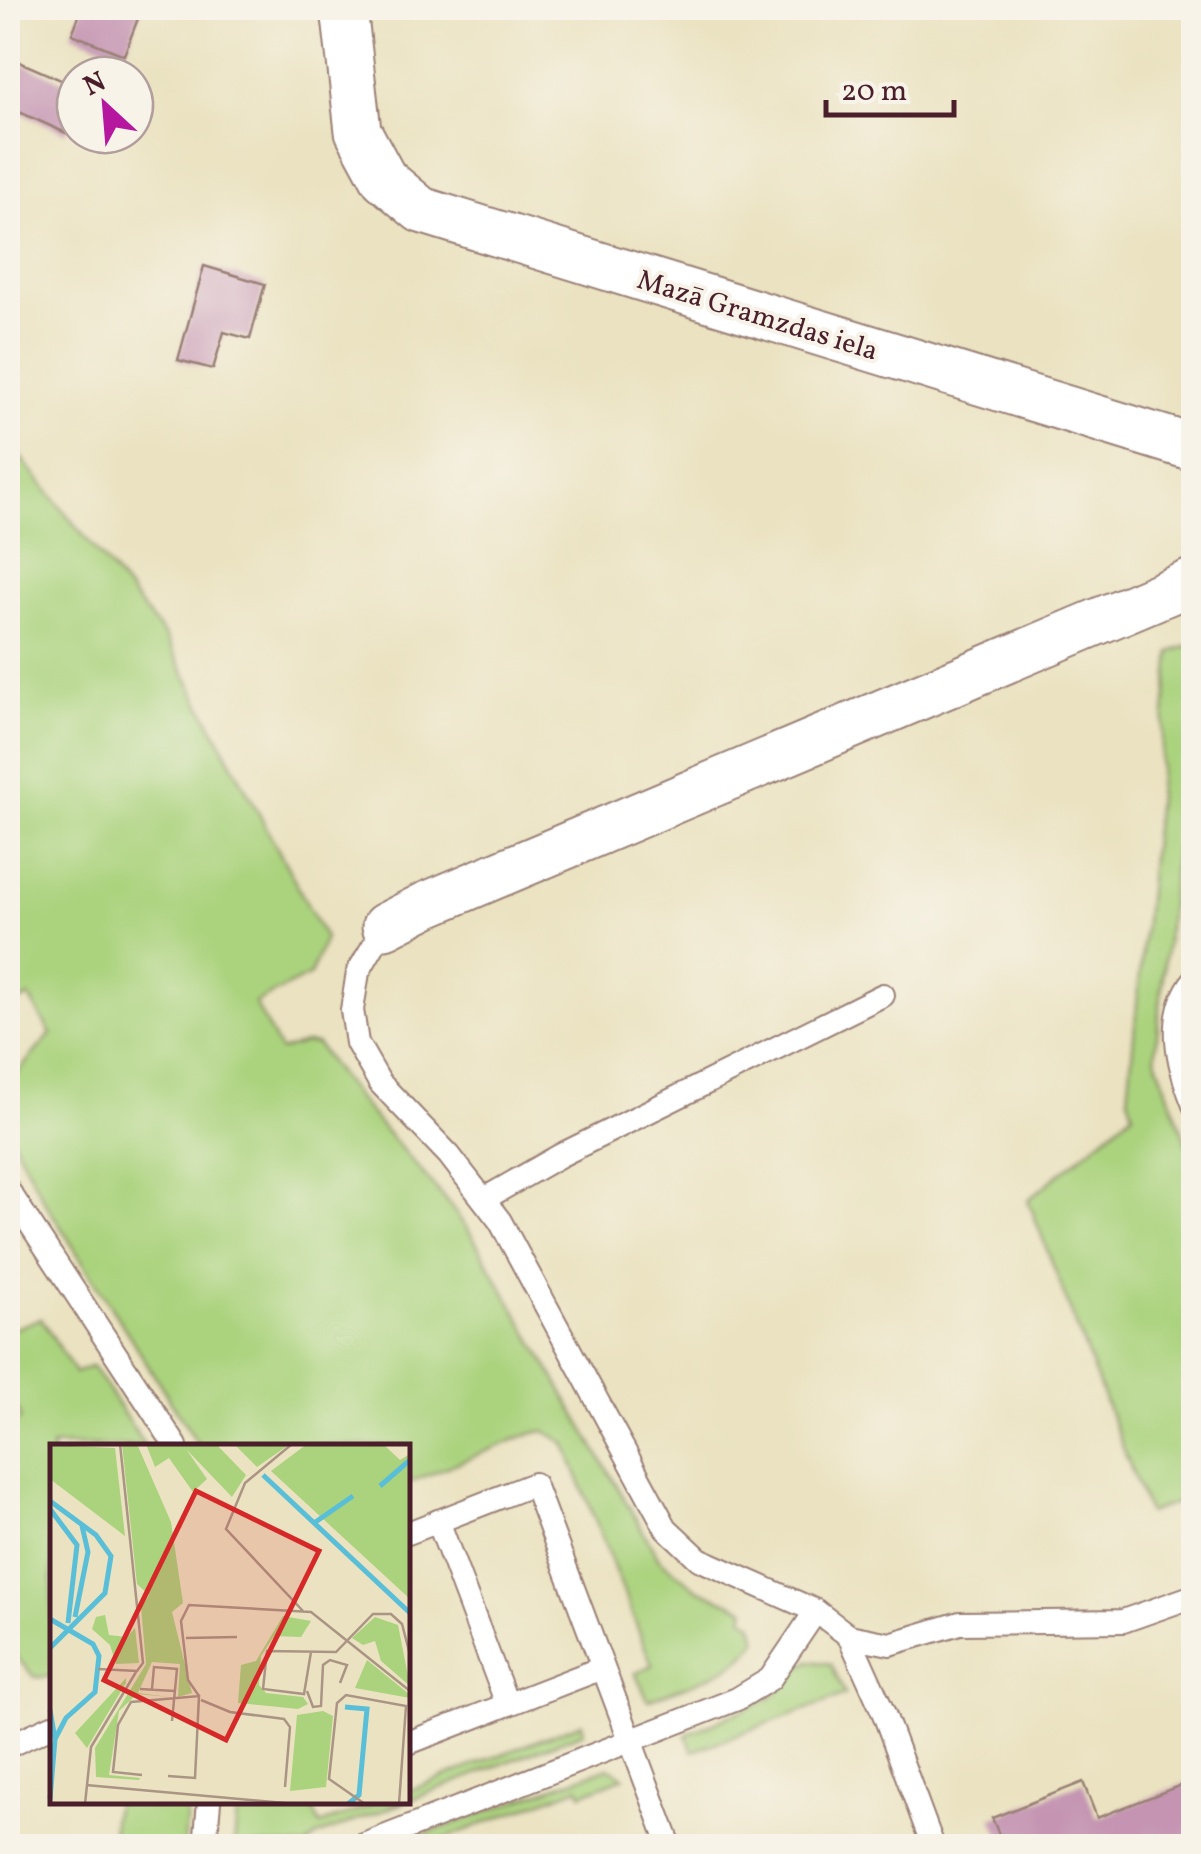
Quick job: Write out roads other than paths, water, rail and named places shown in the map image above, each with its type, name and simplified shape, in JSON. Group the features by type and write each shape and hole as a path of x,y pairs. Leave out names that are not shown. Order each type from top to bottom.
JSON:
{"street":[{"name":"Mazā Gramzdas iela","path":"344,8 358,131 384,179 421,210 1194,448"},
{"path":"385,926 426,905 1194,582"}],"lane":[{"path":"385,926 358,972 352,1010 357,1044 380,1083 450,1155 500,1221 666,1528 699,1559 816,1611 849,1636 890,1644 960,1623 1123,1621 1194,1596"},
{"path":"1194,980 1183,993 1175,1041 1194,1105"},
{"path":"484,1199 561,1155 883,995"},
{"path":"8,1190 175,1444"},
{"path":"410,1532 534,1484 670,1846"},
{"path":"438,1521 507,1704"},
{"path":"360,1846 737,1699 770,1679 816,1611"},
{"path":"849,1636 884,1714 933,1846"},
{"path":"410,1734 507,1704 602,1668"},
{"path":"8,1746 50,1727"},
{"path":"205,1846 209,1804"}]}
